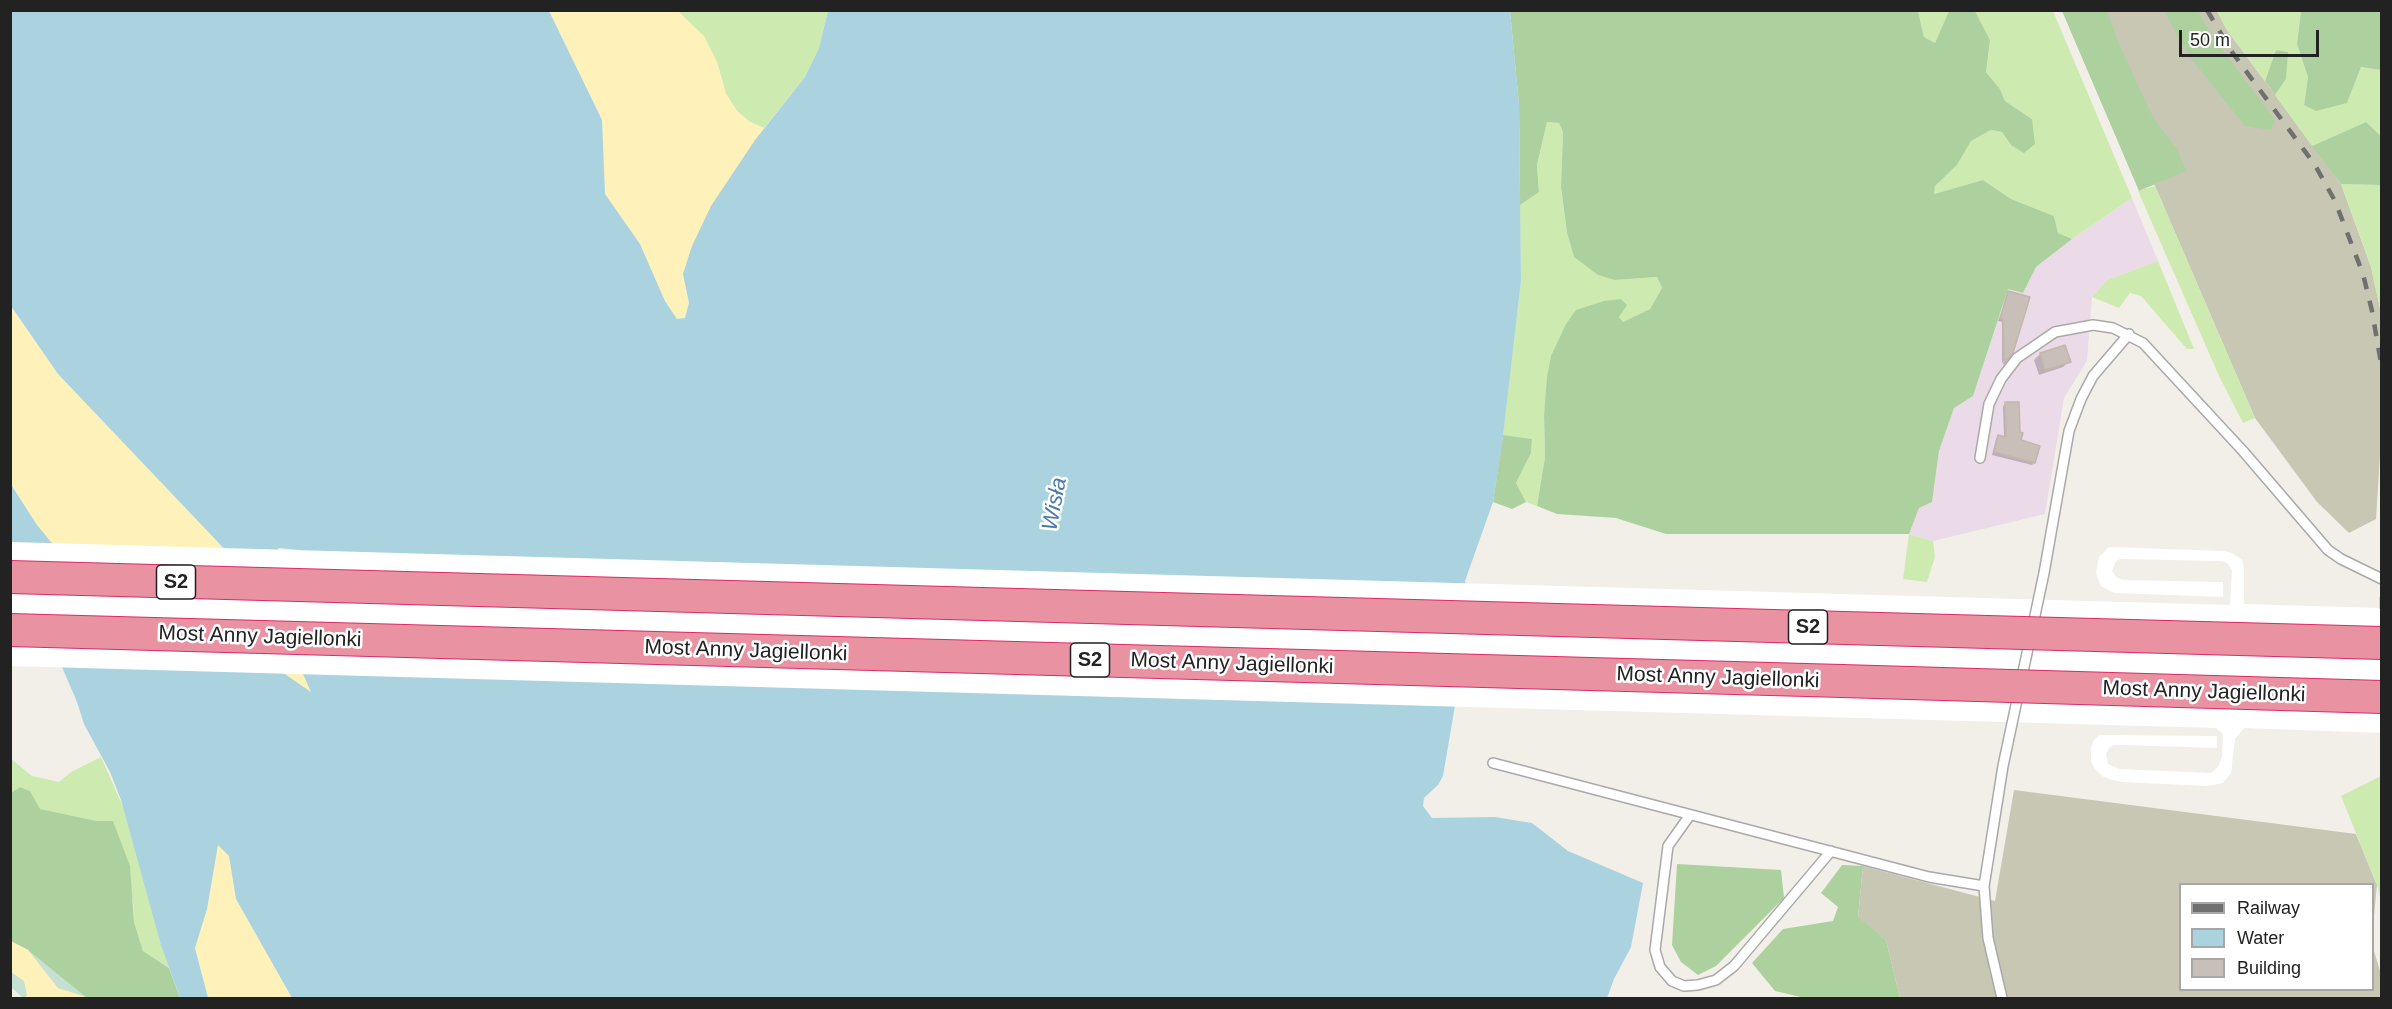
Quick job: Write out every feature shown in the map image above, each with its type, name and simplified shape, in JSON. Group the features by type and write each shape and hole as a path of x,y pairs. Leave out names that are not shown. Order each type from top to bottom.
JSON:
{"highway":[{"name":"S2","path":"10,577 2382,643"},
{"name":"Most Anny Jagiellonki","path":"10,630 2382,697"}],"lane":[{"path":"1980,458 1989,404 2001,379 2017,358 2044,338 2073,328 2093,325 2114,328 2143,343 2243,451 2328,550 2382,579"},
{"path":"2002,999 1988,938 1983,886 2002,766 2044,573 2069,431 2093,376 2129,334"},
{"path":"1493,763 1929,877 1983,886"},
{"path":"1690,815 1668,846 1655,950 1660,967 1672,981 1684,986 1698,986 1716,980 1734,966 1831,851"}],"shaded area":[{"path":"2083,11 2217,11 2227,30 2341,184 2371,267 2381,313 2382,422 2376,519 2349,533 2317,502 2255,418 2155,186"},
{"path":"2132,198 2158,261 2107,280 2092,297 2087,361 2064,398 2045,514 1933,541 1909,534 1919,507 1932,502 1939,451 1954,407 1973,396 2008,289 2023,293 2036,267"},
{"path":"2014,790 2356,834 2377,885 2374,916 2374,883 2179,883 2179,991 2374,991 2374,951 2381,974 2381,998 1900,998 1886,940 1858,918 1863,866 1995,901"},
{"path":"10,941 28,950 87,998 23,998 11,987"}],"green space":[{"path":"678,11 828,11 819,48 805,77 764,128 750,122 737,111 726,94 717,62"},
{"path":"1510,11 1918,11 1924,37 1935,43 1949,11 1975,11 1990,40 1986,72 2000,89 2005,101 2032,119 2035,144 2024,153 2011,145 2002,132 1991,130 1971,141 1957,165 1935,186 1934,194 1983,180 2011,199 2054,216 2058,233 2072,239 2036,267 2023,293 2008,289 1973,396 1954,408 1939,451 1932,502 1919,508 1909,534 1666,534 1616,518 1557,514 1537,506 1545,457 1544,415 1547,377 1551,356 1566,324 1576,310 1604,301 1621,299 1627,305 1619,317 1623,322 1650,309 1662,288 1657,277 1615,280 1598,275 1574,257 1567,233 1561,187 1563,132 1559,123 1547,122 1537,165 1539,192 1520,205 1519,105"},
{"path":"1918,11 1949,11 1935,43 1924,37"},
{"path":"1975,11 2053,11 2132,198 2072,239 2058,233 2054,216 2011,199 1983,180 1934,194 1935,186 1957,165 1971,141 1991,130 2002,132 2011,145 2032,119 2005,101 2000,89 1986,72 1990,40"},
{"path":"2062,11 2107,11 2121,49 2153,117 2178,151 2186,171 2139,191"},
{"path":"2164,11 2198,11 2210,33 2275,120 2271,130 2245,126 2189,56"},
{"path":"2217,11 2301,11 2297,44 2308,77 2304,105 2347,103 2361,67 2381,70 2381,136 2366,122 2312,146 2275,95 2286,79 2276,50 2265,81 2227,30"},
{"path":"2301,11 2381,11 2381,70 2361,67 2347,103 2316,111 2304,105 2308,77 2297,44"},
{"path":"2276,50 2288,52 2286,79 2275,95 2265,81"},
{"path":"1547,122 1559,123 1563,132 1561,187 1567,233 1574,257 1615,280 1657,277 1662,288 1650,309 1623,322 1619,317 1551,356 1544,415 1545,457 1537,506 1526,502 1516,483 1531,453 1532,439 1503,435 1521,281 1520,205 1539,192 1537,165"},
{"path":"2366,122 2381,136 2381,185 2341,184 2312,146"},
{"path":"2341,184 2381,185 2381,313 2371,267"},
{"path":"2155,186 2255,418 2243,423 2219,376 2138,191"},
{"path":"2158,261 2194,349 2187,349 2141,296 2130,293 2119,308 2092,297 2107,280"},
{"path":"1503,435 1532,439 1531,453 1516,483 1526,502 1512,509 1493,502"},
{"path":"1909,534 1933,541 1935,557 1927,582 1903,579"},
{"path":"101,757 124,809 169,968 143,951 134,922 133,900 97,821 39,809 30,791 20,787 11,794 10,758 32,776 59,782 71,772"},
{"path":"2381,776 2381,901 2377,885 2341,796"},
{"path":"20,787 30,791 40,809 97,821 113,821 130,866 134,922 143,951 169,968 180,998 86,998 58,988 28,950 11,941 10,794"},
{"path":"1677,864 1781,870 1784,898 1716,966 1698,975 1681,962 1672,945"},
{"path":"1842,865 1863,866 1858,917 1886,940 1900,998 1805,998 1775,991 1752,963 1783,929 1833,921 1838,907 1821,893"}],"sand":[{"path":"549,11 678,11 704,36 717,62 726,94 737,111 750,122 764,128 755,140 683,274 689,303 685,318 677,319 665,301 640,244 605,194 602,120"},
{"path":"10,306 58,374 254,580 276,643 303,674 312,693 266,661 51,542 37,525 11,483"},
{"path":"218,844 229,856 236,899 292,998 208,998 195,948 207,909"},
{"path":"10,941 28,950 58,988 86,998 24,998 27,995 24,981 11,972"}],"water":[{"name":"Wisła","path":"11,11 549,11 602,120 605,194 640,244 665,301 677,319 685,318 689,303 683,274 692,246 711,206 755,140 805,77 819,48 828,11 1510,11 1519,104 1521,281 1493,502 1465,581 1466,641 1443,776 1438,785 1424,798 1423,806 1432,818 1495,817 1532,823 1568,851 1643,883 1631,947 1607,998 292,998 236,899 229,856 218,845 207,909 195,948 208,998 180,998 161,945 121,800 110,772 84,724 62,667 11,571 10,483 51,542 266,661 311,692 303,674 300,550 279,548 254,580 58,374 11,306"}],"pier":[{"path":"11,542 2230,605 2232,570 2227,563 2221,561 2120,559 2116,561 2112,571 2116,577 2123,580 2223,582 2223,597 2114,593 2101,586 2096,573 2099,557 2109,547 2224,551 2242,560 2244,604 2381,608 2382,733 2244,728 2235,739 2231,773 2223,783 2207,786 2112,780 2102,776 2094,768 2091,761 2091,748 2094,740 2100,735 2217,736 2217,748 2114,745 2106,754 2108,764 2119,769 2211,773 2218,767 2222,757 2223,734 2216,728 11,666"}],"building":[{"path":"2008,291 2030,297 2013,353 2004,364 2003,319 2000,319"},
{"path":"2065,345 2071,362 2045,370 2040,353"},
{"path":"2005,402 2019,402 2020,432 2023,433 2021,440 2040,446 2035,463 1994,452 1998,435 2006,437"}],"railway":[{"path":"2207,10 2232,52 2315,165 2335,201 2363,274 2382,369"},
{"path":"2382,597 2382,611"}]}
